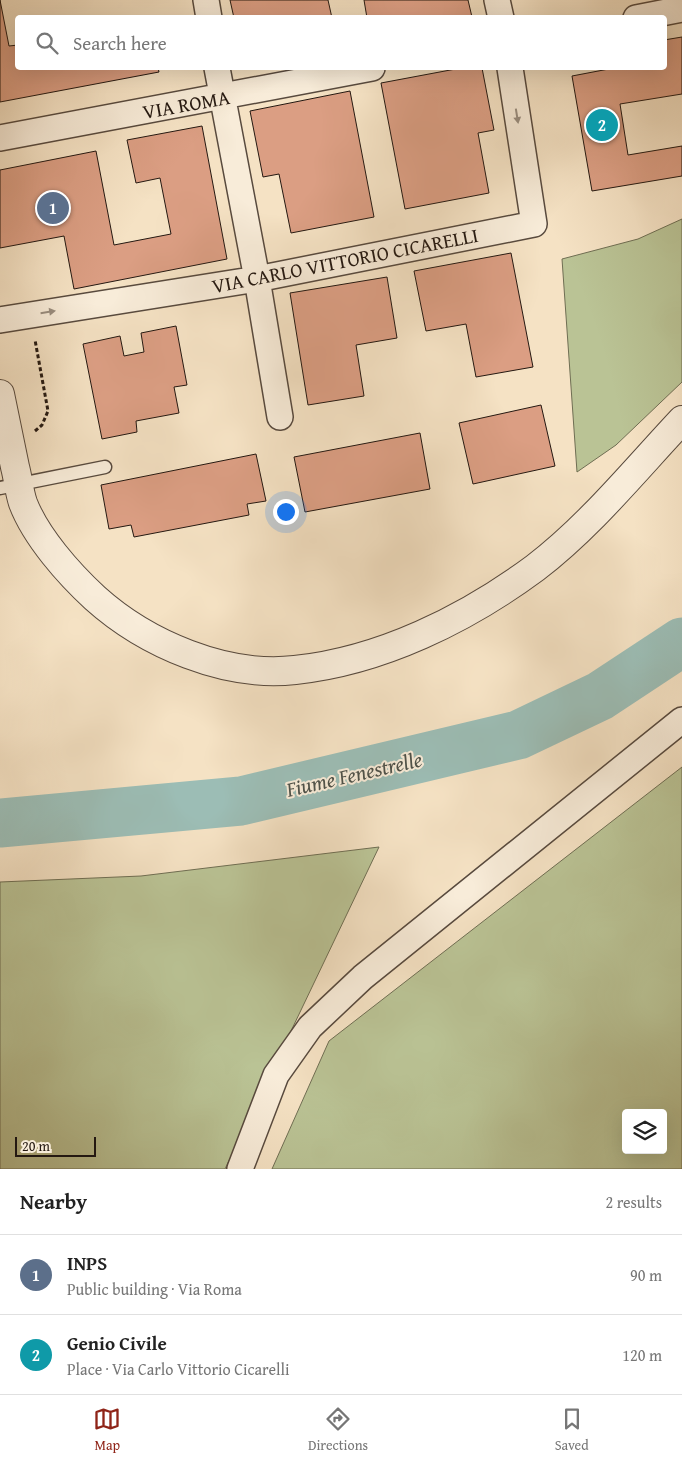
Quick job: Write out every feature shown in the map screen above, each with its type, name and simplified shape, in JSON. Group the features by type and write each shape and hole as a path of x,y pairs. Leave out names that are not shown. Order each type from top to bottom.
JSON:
{"street":[{"path":"206,0 208,15"},
{"path":"497,0 500,15"},
{"path":"651,15 682,9"},
{"path":"217,70 257,279 280,417"},
{"name":"VIA ROMA","path":"0,138 362,70"},
{"name":"VIA CARLO VITTORIO CICARELLI","path":"0,320 257,279 534,224 510,70"},
{"path":"0,394 10,441 14,493 52,552 82,586 113,615 146,635 190,656 249,670 293,670 343,662 399,644 474,608 535,568 578,531 682,420"},
{"path":"240,1169 276,1075 310,1027 363,977 682,720"}],"lane":[{"path":"14,493 105,467"}],"path":[{"path":"10,441 23,438 34,432 42,425 48,411 30,315"}],"green space":[{"path":"682,219 682,382 616,445 577,472 562,259 638,239"},
{"path":"682,767 682,1169 272,1169 329,1041"},
{"path":"379,847 225,1169 0,1169 0,882 141,876"}],"building":[{"path":"0,0 9,46 15,45 15,70 158,70 159,72 0,102"},
{"path":"230,0 328,0 331,15 233,15"},
{"path":"364,0 468,0 472,15 366,15"},
{"path":"682,37 682,94 620,104 628,155 682,146 682,176 592,191 572,76 604,70 667,70 667,40"},
{"path":"450,70 482,70 494,130 478,133 489,193 405,209 381,83"},
{"path":"350,91 374,217 291,233 279,174 263,177 250,111"},
{"path":"202,126 227,259 74,289 64,236 0,248 0,170 96,151 114,245 171,234 160,178 136,183 127,140"},
{"path":"511,253 533,367 476,377 466,324 426,331 414,271"},
{"path":"387,277 397,338 356,345 364,396 308,405 290,293"},
{"path":"176,326 187,385 174,387 179,413 136,421 137,432 102,439 83,344 120,336 124,356 144,352 141,333"},
{"path":"541,405 555,466 473,484 459,423"},
{"path":"420,433 430,489 305,512 294,457"},
{"path":"256,454 266,501 247,504 249,515 134,537 131,525 109,529 101,485"}],"waterway":[{"name":"Fiume Fenestrelle","path":"0,823 241,801 518,735 600,696 682,642"}],"place":[{"name":"Genio Civile","path":"602,125"},
{"name":"INPS","path":"53,208"}]}
